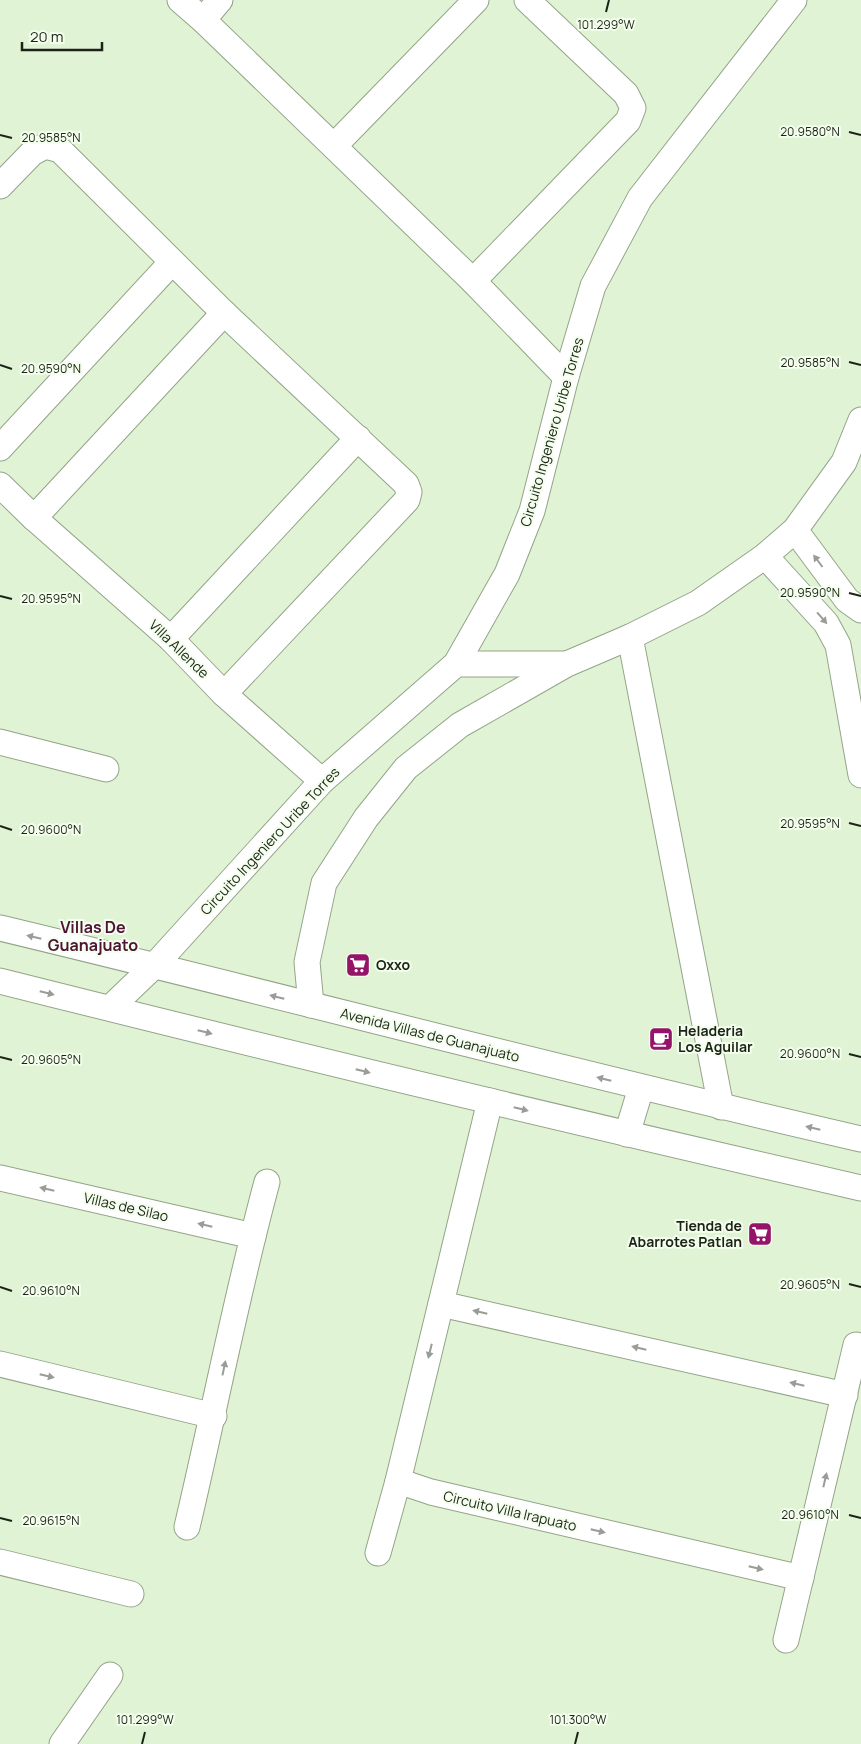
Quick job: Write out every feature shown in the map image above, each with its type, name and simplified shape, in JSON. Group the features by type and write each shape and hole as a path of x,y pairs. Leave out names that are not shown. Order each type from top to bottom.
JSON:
{"street":[{"path":"180,0 473,281 566,377"},
{"path":"203,20 220,0"},
{"path":"334,146 476,0"},
{"path":"473,281 628,121 633,108 626,94 527,0"},
{"name":"Circuito Ingeniero Uribe Torres","path":"110,1008 154,965 322,781 456,664 507,574 532,511 566,377 593,286 640,198 794,0"},
{"path":"0,186 32,153 45,146 60,150 224,313 406,484 409,492 406,500 224,694"},
{"path":"0,448 172,262"},
{"path":"34,518 224,313"},
{"path":"310,1005 307,962 324,883 366,818 406,768 460,724 567,664 630,637 698,603 765,556 795,530 844,462 861,420"},
{"path":"171,639 358,438"},
{"name":"Villa Allende","path":"0,485 34,518 171,639 224,694 322,781"},
{"path":"795,530 847,600 861,610"},
{"path":"765,556 826,623 838,645 853,689 861,776"},
{"path":"630,637 721,1107"},
{"path":"456,664 567,664"},
{"path":"0,742 106,769"},
{"name":"Avenida Villas de Guanajuato","path":"0,928 641,1088 861,1139"},
{"path":"0,981 627,1134 861,1188"},
{"path":"627,1134 641,1088"},
{"path":"378,1553 398,1481 490,1101"},
{"name":"Villas de Silao","path":"0,1178 253,1236"},
{"path":"187,1527 267,1182"},
{"path":"441,1304 845,1395"},
{"path":"786,1640 856,1345"},
{"path":"0,1364 214,1416"},
{"name":"Circuito Villa Irapuato","path":"398,1481 431,1492 801,1578"},
{"path":"0,1562 131,1594"},
{"path":"62,1744 110,1675"}],"place":[{"name":"Oxxo","path":"358,965"},
{"name":"Heladeria Los Aguilar","path":"661,1039"},
{"name":"Tienda de Abarrotes Patlan","path":"760,1234"}],"district":[{"name":"Villas De Guanajuato","path":"93,936"}]}
